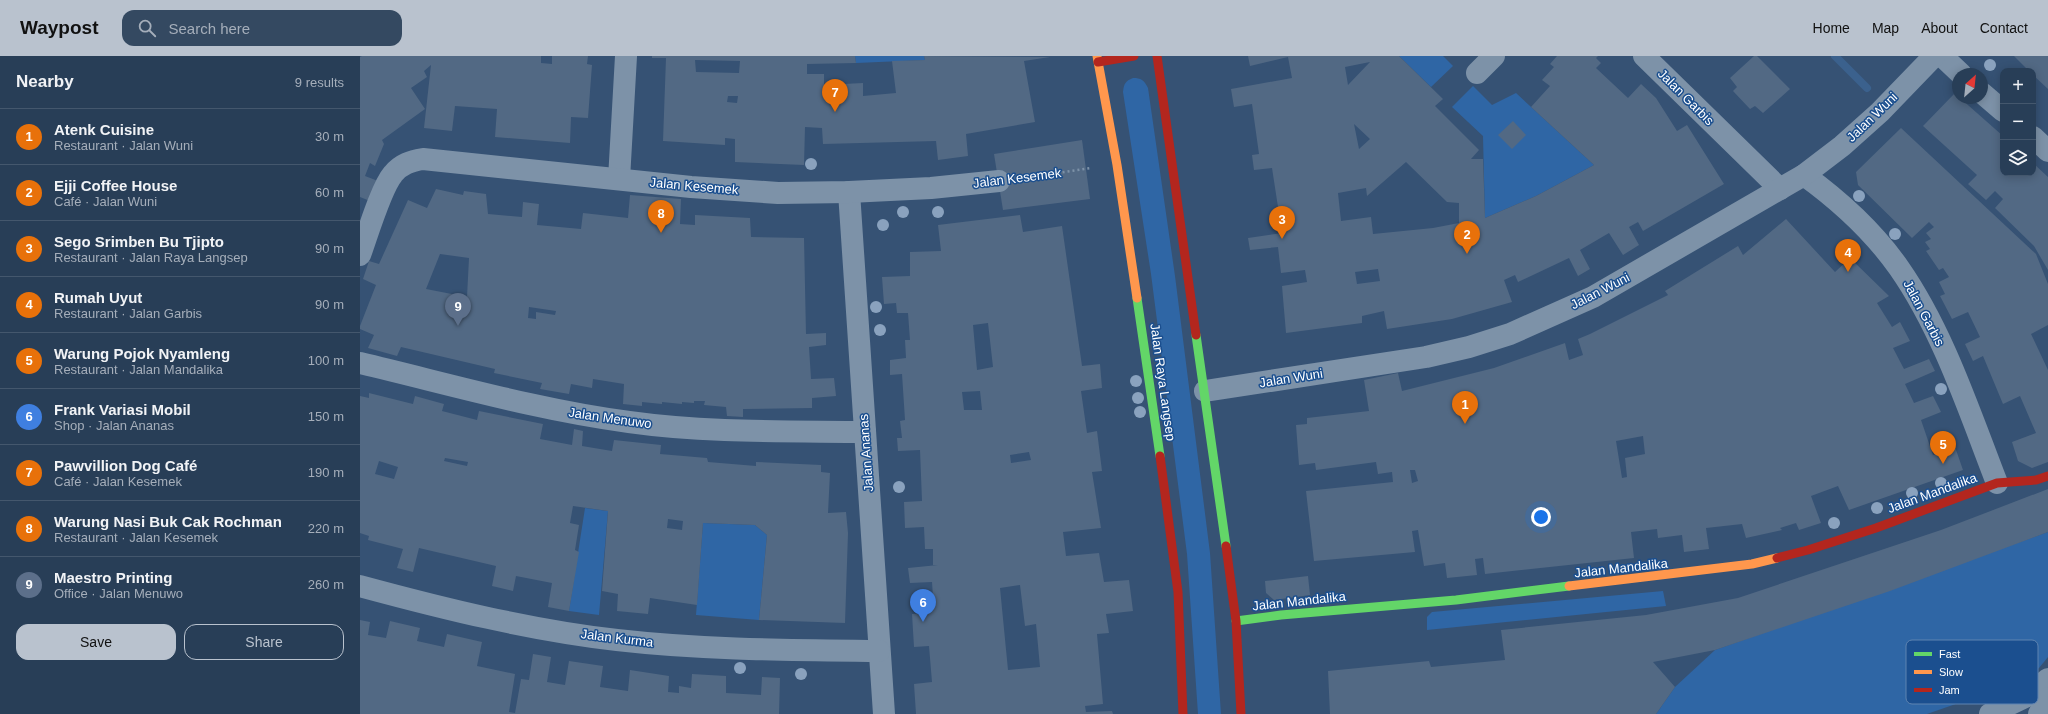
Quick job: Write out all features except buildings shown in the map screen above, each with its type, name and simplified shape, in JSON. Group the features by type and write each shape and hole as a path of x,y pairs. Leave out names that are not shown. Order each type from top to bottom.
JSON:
{"main road":[{"path":"1097,59 1134,56"},
{"path":"1157,56 1205,391 1236,622 1241,714"},
{"name":"Jalan Raya Langsep","path":"1097,59 1117,165 1171,530 1178,592 1183,714"},
{"name":"Jalan Mandalika","path":"1236,622 1281,615 1456,600 1752,564 1808,550 1860,533 1997,483 2036,480 2048,476"}],"street":[{"path":"619,179 626,56"},
{"path":"1477,73 1494,56"},
{"name":"Jalan Garbis","path":"1644,56 1780,189"},
{"name":"Jalan Wuni","path":"1205,391 1426,357 1469,347 1510,334 1593,296 1804,175 1842,146 1875,116 1934,56"},
{"path":"1942,56 1955,68"},
{"path":"1988,97 2000,108"},
{"path":"2036,140 2048,151"},
{"name":"Jalan Kesemek","path":"360,255 387,182 397,170 410,162 423,159 691,187 770,192 849,192 999,181"},
{"name":"Jalan Garbis","path":"1804,175 1834,197 1852,214 1880,244 1899,268 1941,344 1997,483"},
{"name":"Jalan Ananas","path":"849,192 884,714"},
{"name":"Jalan Menuwo","path":"360,363 557,410 629,422 703,430 865,432"},
{"name":"Jalan Kurma","path":"360,586 450,610 512,624 616,640 750,650 879,651"},
{"path":"2038,688 2048,679"},
{"path":"2040,714 2048,698"},
{"path":"1990,714 2011,704"}],"path":[{"name":"Jalan Kesemek","path":"999,181 1087,169"}],"shaded area":[{"path":"855,56 924,56 925,60 856,63"},
{"path":"1399,56 1443,56 1453,66 1431,87"},
{"path":"1133,78 1142,80 1148,88 1175,276 1210,553 1221,714 1198,714 1187,554 1151,274 1123,92 1125,83"},
{"path":"1473,86 1492,105 1516,93 1594,165 1536,196 1485,218 1483,136 1452,107"},
{"path":"585,508 608,511 599,615 569,611"},
{"path":"703,523 755,525 767,535 759,620 696,615"},
{"path":"2048,532 2048,657 2038,669 2038,640 1906,640 1906,704 1956,704 1927,714 1656,714 1675,687 1715,650"},
{"path":"1663,591 1666,606 1427,630 1427,617 1432,612"}],"waterway":[{"path":"1835,56 1867,88"}],"traffic: fast":[{"path":"1137,298 1160,456"},
{"path":"1196,335 1226,546"},
{"path":"1236,621 1281,615 1456,600 1569,586"}],"traffic: slow":[{"path":"1097,56 1117,165 1137,298"},
{"path":"1569,586 1752,564 1777,558"}],"traffic: jam":[{"path":"1098,62 1134,56"},
{"path":"1157,56 1196,335"},
{"path":"1160,456 1178,592 1183,714"},
{"path":"1777,558 1808,550 1876,528 1997,483 2036,480 2048,476"},
{"path":"1226,546 1236,621 1241,714"}],"place":[{"name":"Pawvillion Dog Café","path":"835,112"},
{"name":"Warung Nasi Buk Cak Rochman","path":"661,233"},
{"name":"Sego Srimben Bu Tjipto","path":"1282,239"},
{"name":"Ejji Coffee House","path":"1467,254"},
{"name":"Rumah Uyut","path":"1848,272"},
{"name":"Maestro Printing","path":"458,326"},
{"name":"Atenk Cuisine","path":"1465,424"},
{"name":"Warung Pojok Nyamleng","path":"1943,464"},
{"name":"Frank Variasi Mobil","path":"923,622"}]}
